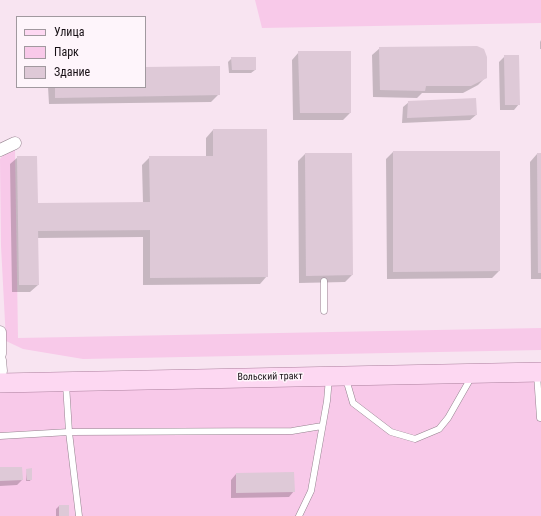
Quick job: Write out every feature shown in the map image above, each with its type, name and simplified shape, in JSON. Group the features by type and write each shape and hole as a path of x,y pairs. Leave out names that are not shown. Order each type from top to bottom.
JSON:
{"main road":[{"name":"Вольский тракт","path":"0,368 540,368"},
{"name":"Вольский тракт","path":"0,368 66,382 474,373 540,368"}],"street":[{"path":"0,150 15,143"},
{"path":"0,332 0,368"}],"lane":[{"path":"324,281 324,311"},
{"path":"540,368 541,418"},
{"path":"337,376 353,403 390,432 415,439 439,429 448,418 474,373"},
{"path":"299,516 311,491 322,426 337,376"},
{"path":"66,382 69,432 79,516"},
{"path":"0,436 69,432 292,431 322,426"}],"green space":[{"path":"255,0 541,0 541,23 262,28"},
{"path":"15,149 18,338 541,328 541,350 83,359 23,349 6,341 1,246 0,159 4,154"},
{"path":"541,380 541,516 0,516 0,389"}],"building":[{"path":"477,46 484,49 487,57 487,78 471,86 426,86 425,91 380,90 379,47"},
{"path":"298,51 351,51 351,113 300,113"},
{"path":"504,55 519,55 520,105 505,105"},
{"path":"231,57 256,57 256,70 232,70"},
{"path":"220,66 220,95 55,98 55,88 146,88 146,67"},
{"path":"476,98 477,115 407,118 408,101"},
{"path":"213,129 267,129 268,277 150,278 150,230 38,231 39,285 19,285 17,156 37,156 38,203 150,202 149,156 213,156"},
{"path":"393,151 500,151 500,271 393,272"},
{"path":"305,153 352,153 353,275 306,276"},
{"path":"537,153 541,153 541,273 538,273"},
{"path":"0,467 22,467 23,480 0,481"},
{"path":"32,468 32,480 27,480 26,469"},
{"path":"294,472 295,492 236,493 236,473"},
{"path":"59,505 69,505 69,516 59,516"}]}
